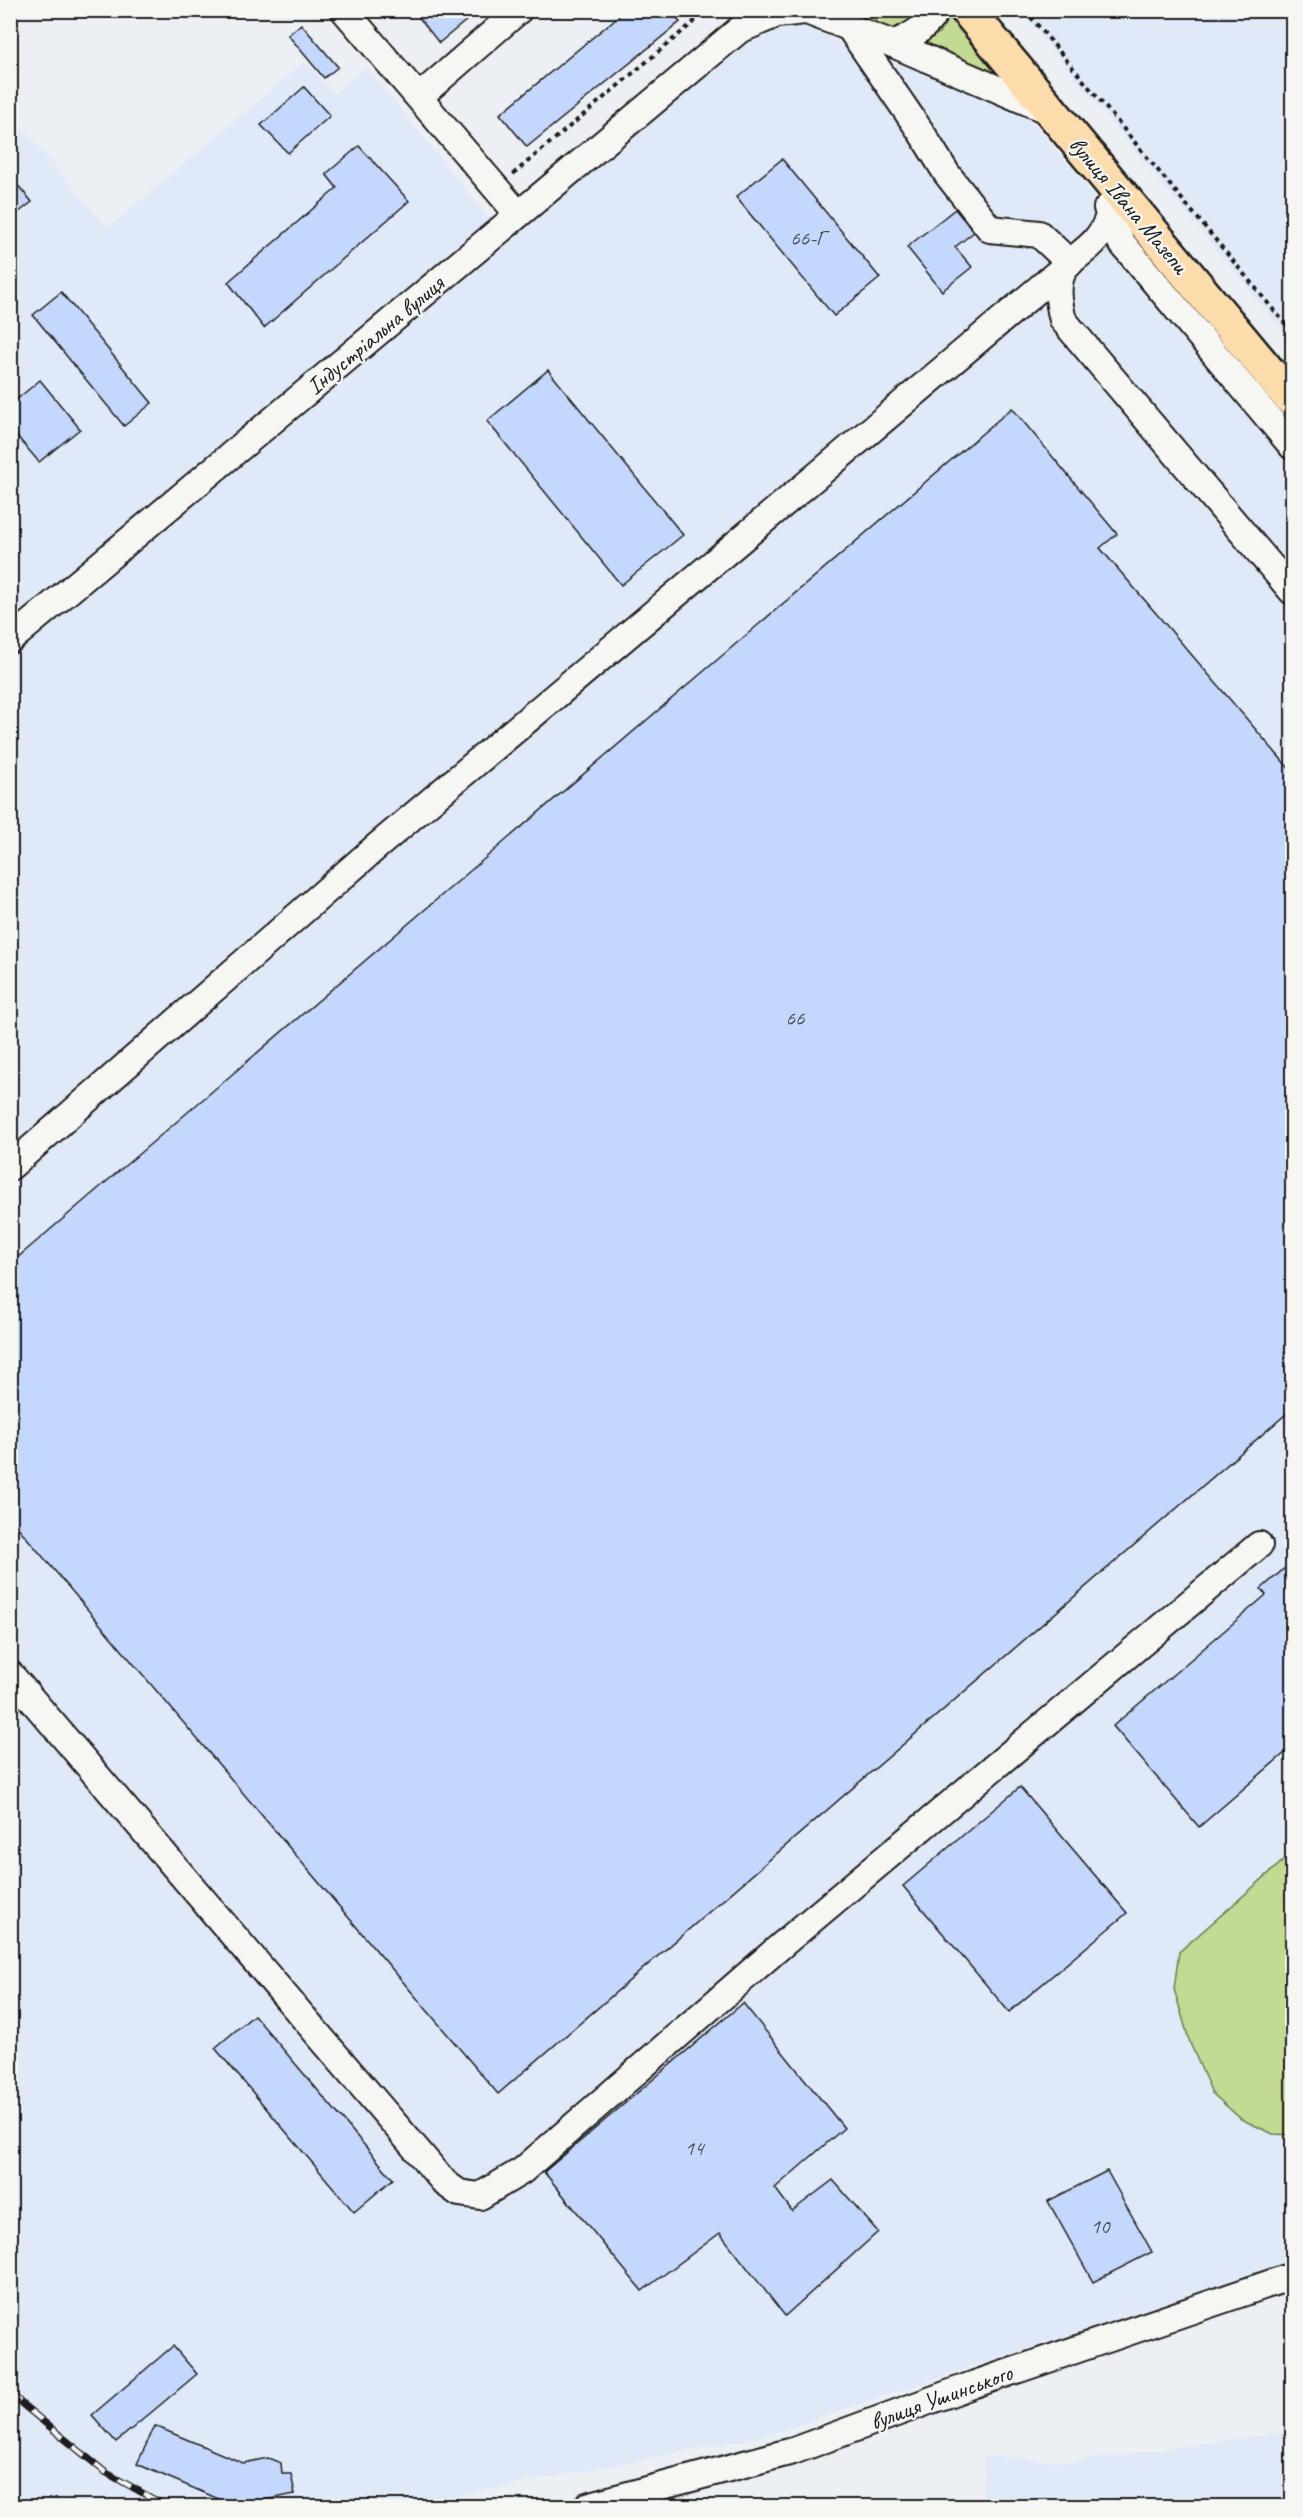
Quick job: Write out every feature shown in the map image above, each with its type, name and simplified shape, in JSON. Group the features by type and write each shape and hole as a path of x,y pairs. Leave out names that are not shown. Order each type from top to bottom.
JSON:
{"main road":[{"name":"вулиця Івана Мазепи","path":"967,10 1293,400"}],"street":[{"path":"344,10 518,214"},
{"path":"419,97 519,10"},
{"path":"893,44 926,26 937,10"},
{"path":"805,11 893,44 1052,112"},
{"name":"Індустріальна вулиця","path":"10,640 518,214 744,20 805,11"},
{"path":"849,27 947,174 990,229 1039,234 1065,266"},
{"path":"1098,169 1109,232 1293,446"},
{"path":"10,1167 384,841 1065,266 1109,232"},
{"path":"1065,266 1058,286 1063,320 1293,591"},
{"path":"10,1674 444,2183 459,2193 480,2196 522,2171 783,1944 1259,1545"},
{"name":"вулиця Ушинського","path":"586,2506 793,2451 975,2384 1293,2276"}],"path":[{"path":"688,10 696,20"},
{"path":"496,188 708,10"},
{"path":"1025,10 1293,332"}],"shaded area":[{"path":"1020,11 1292,11 1292,342"},
{"path":"784,19 1026,114 1093,195 1115,250 1292,468 1292,2260 765,2436 405,2506 11,2506 10,113 108,228 305,61 334,94 366,66 499,231 739,30"},
{"path":"1292,2431 1292,2506 982,2506 985,2456 1070,2462"}],"green space":[{"path":"836,11 924,11 910,24 893,29 863,22"},
{"path":"950,16 1001,77 925,42 939,33"},
{"path":"1292,1853 1292,2135 1273,2134 1241,2119 1212,2093 1190,2043 1174,1989 1179,1952"}],"building":[{"path":"413,10 479,10 439,43"},
{"path":"626,10 671,10 680,22 527,147 500,114"},
{"path":"301,24 338,67 324,78 288,35"},
{"path":"304,87 330,116 288,153 261,125"},
{"path":"359,146 409,201 264,328 228,282 337,188 326,174"},
{"path":"782,159 880,278 834,316 736,197"},
{"path":"10,176 32,202 10,219"},
{"path":"955,209 974,232 955,247 972,267 942,291 907,247"},
{"path":"61,292 152,403 124,426 33,315"},
{"path":"548,370 683,535 621,585 487,421"},
{"path":"40,380 80,429 39,462 10,428 10,405"},
{"path":"1012,408 1117,534 1100,548 1293,773 1293,1408 498,2094 10,1518 10,1264"},
{"path":"1293,1561 1293,1746 1199,1827 1113,1726 1266,1595 1261,1589"},
{"path":"1020,1787 1127,1913 1009,2012 903,1886"},
{"path":"743,2003 844,2128 775,2188 792,2211 833,2180 878,2232 785,2316 720,2233 642,2291 544,2172"},
{"path":"254,2015 393,2179 354,2212 215,2048"},
{"path":"1107,2171 1152,2252 1093,2282 1048,2201"},
{"path":"173,2346 197,2374 116,2442 92,2415"},
{"path":"155,2426 243,2463 268,2458 281,2463 282,2474 291,2474 295,2494 235,2506 137,2464"}],"railway":[{"path":"10,2392 105,2472 166,2506"}]}
